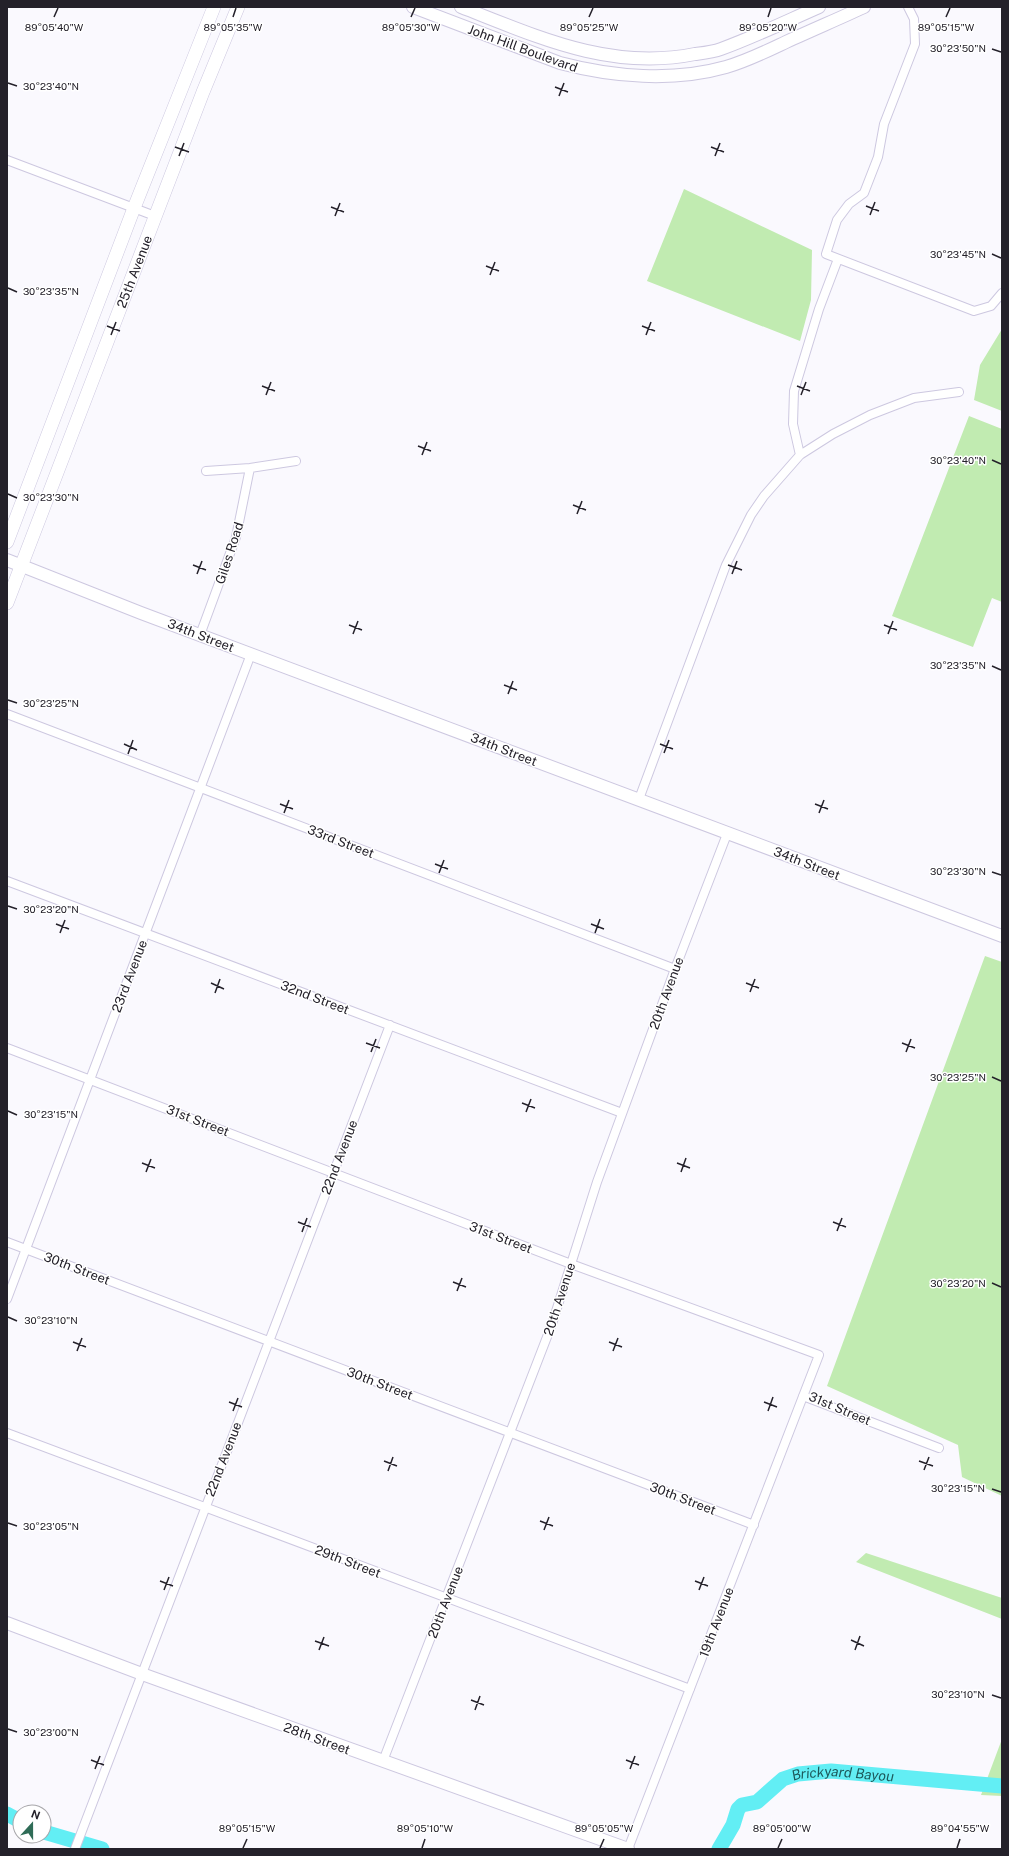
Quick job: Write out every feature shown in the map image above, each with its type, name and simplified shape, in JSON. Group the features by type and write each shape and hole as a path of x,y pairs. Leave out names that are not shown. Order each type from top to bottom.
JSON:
{"main road":[{"name":"25th Avenue","path":"7,542 134,208 182,84 214,7"},
{"name":"25th Avenue","path":"7,603 203,92 238,7"},
{"path":"182,84 203,92"}],"street":[{"name":"John Hill Boulevard","path":"413,7 560,63 585,70 618,75 648,76 681,75 726,67 864,7"},
{"name":"John Hill Boulevard","path":"461,7 570,48 602,56 647,60 676,58 720,50 819,7"},
{"path":"908,7 914,20 914,44 884,124 878,157 864,193 849,204 837,220 826,254 974,311 991,306 1002,293"},
{"path":"7,160 155,216"},
{"path":"800,455 793,424 794,391 819,309 838,259"},
{"path":"639,799 726,565 751,515 760,502 800,455 833,434 870,415 914,398 959,392"},
{"path":"206,471 250,468 296,461"},
{"name":"Giles Road","path":"200,635 236,537 250,468"},
{"name":"34th Street","path":"7,560 200,635 1002,936"},
{"name":"23rd Avenue","path":"7,1299 251,654"},
{"name":"33rd Street","path":"7,714 675,968"},
{"name":"20th Avenue","path":"383,1761 552,1324 590,1202 675,968 727,834"},
{"name":"32nd Street","path":"7,881 622,1113"},
{"name":"22nd Avenue","path":"75,1849 390,1025"},
{"name":"31st Street","path":"7,1048 571,1264 819,1355 804,1396 939,1448"},
{"name":"30th Street","path":"7,1242 754,1525"},
{"name":"19th Avenue","path":"628,1849 804,1396"},
{"name":"29th Street","path":"7,1433 690,1689"},
{"name":"28th Street","path":"7,1623 142,1674 628,1849"}],"green space":[{"path":"684,189 812,250 811,300 800,341 647,281"},
{"path":"1002,329 1002,411 974,400 980,365"},
{"path":"969,416 1002,429 1002,602 992,598 973,647 892,616"},
{"path":"985,956 1002,962 1002,1496 962,1477 958,1445 827,1386"},
{"path":"866,1553 1002,1598 1002,1619 856,1562"},
{"path":"1002,1739 1002,1796 981,1795"}],"waterway":[{"name":"Brickyard Bayou","path":"719,1849 733,1825 738,1809 742,1805 757,1802 783,1779 798,1774 831,1771 1002,1786"},
{"name":"Brickyard Bayou","path":"7,1814 12,1817"},
{"name":"Brickyard Bayou","path":"52,1834 102,1849"}]}
